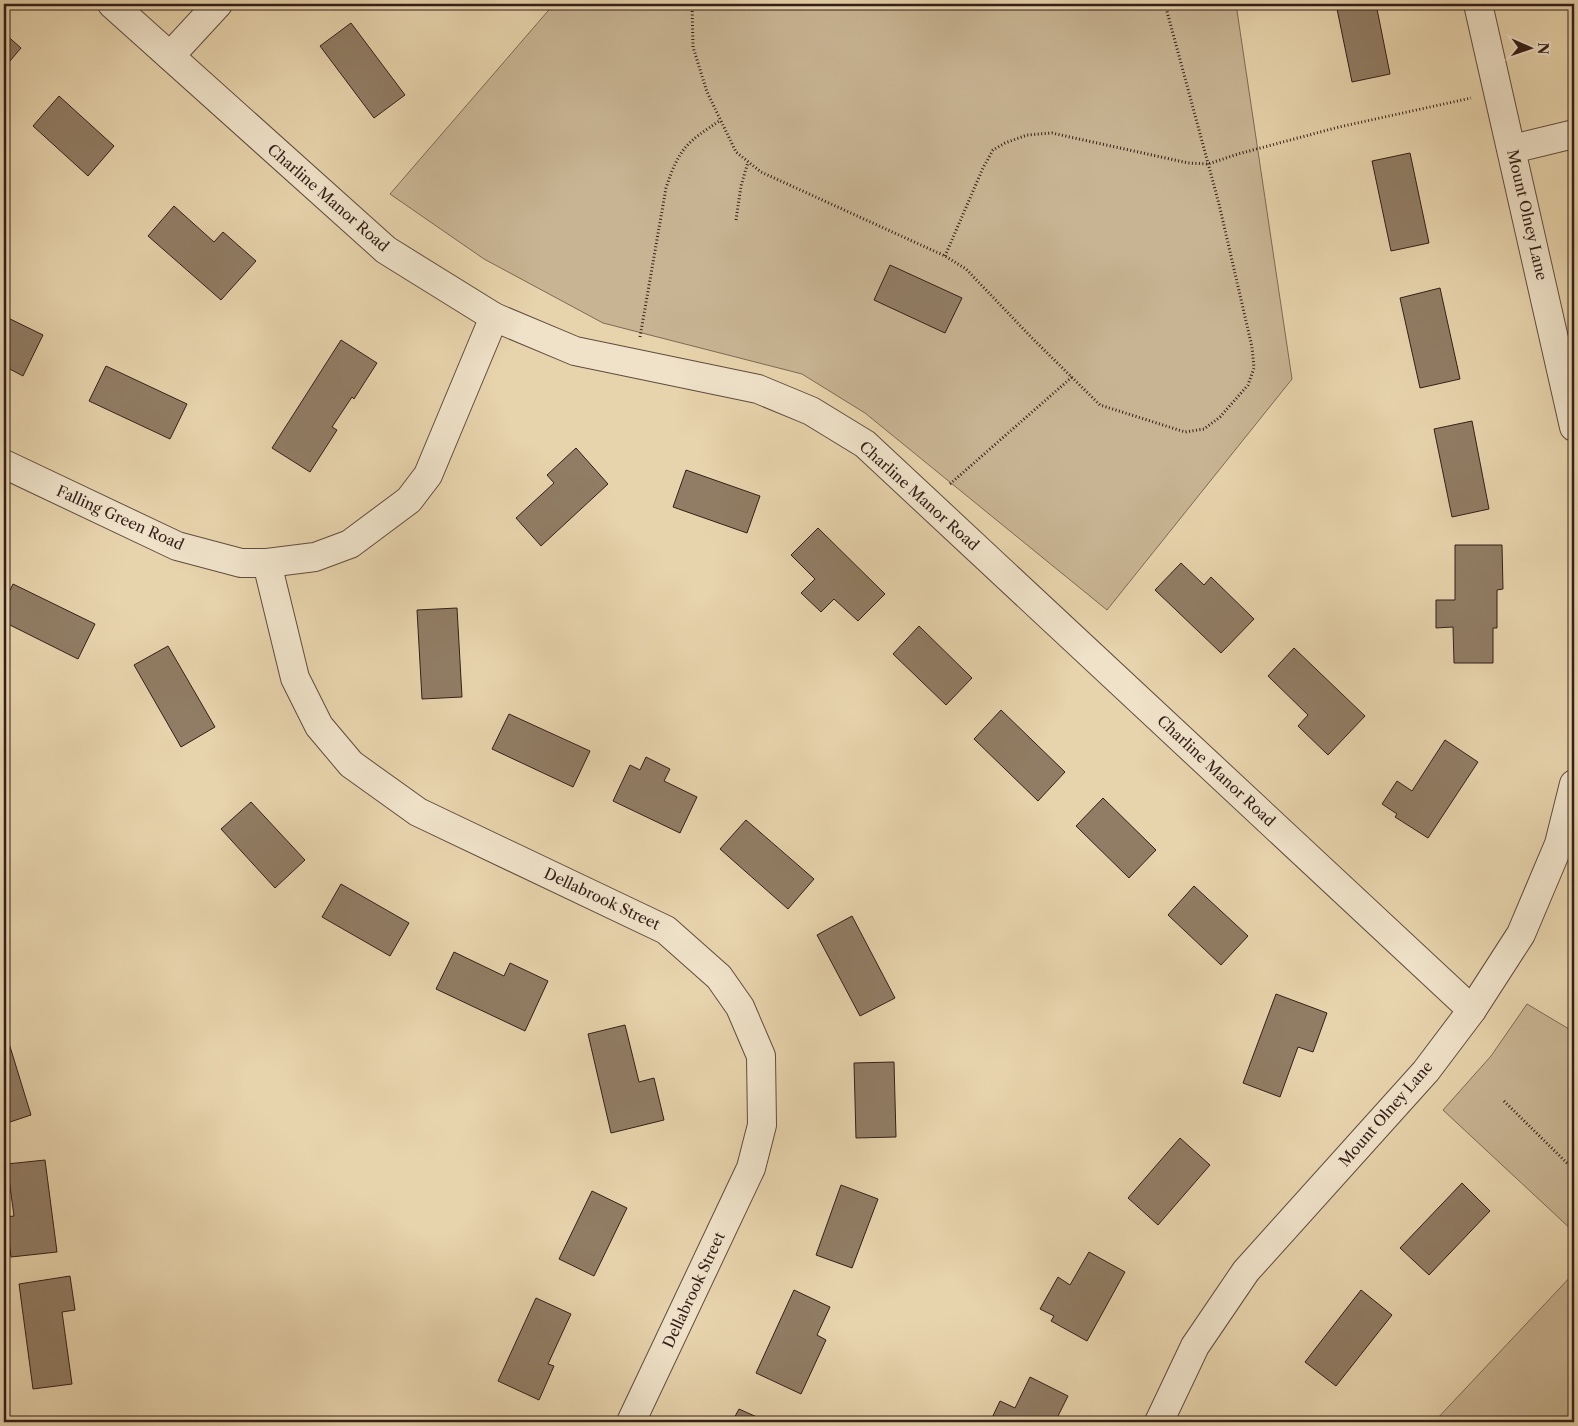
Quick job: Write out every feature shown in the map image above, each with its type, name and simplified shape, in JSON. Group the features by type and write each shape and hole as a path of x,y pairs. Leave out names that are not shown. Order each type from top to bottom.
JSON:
{"street":[{"name":"Charline Manor Road","path":"112,4 386,250 494,317 575,351 758,389 811,411 865,444 1472,1010"},
{"path":"170,56 218,4"},
{"name":"Mount Olney Lane","path":"1478,4 1574,427"},
{"path":"1512,149 1574,134"},
{"name":"Falling Green Road","path":"4,464 177,546 241,563 267,563 315,557 350,544 409,500 428,475 494,317"},
{"name":"Dellabrook Street","path":"267,563 296,678 319,726 351,764 418,812 666,930 719,977 740,1007 761,1056 762,1125 751,1168 631,1422"},
{"name":"Mount Olney Lane","path":"1159,1422 1196,1346 1246,1271 1426,1071 1472,1010 1521,934 1559,844 1574,784"}],"path":[{"path":"692,4 693,46 708,92 736,152 761,172 945,256 966,269 1100,405 1186,432 1204,429 1220,417 1248,385 1254,368 1252,347 1219,204 1165,4"},
{"path":"945,256 993,150 1005,143 1027,135 1052,133 1188,162 1208,164 1339,127 1498,92"},
{"path":"635,364 666,188 673,167 682,150 694,138 721,120"},
{"path":"736,220 741,186 748,162"},
{"path":"928,503 1072,377"},
{"path":"1504,1101 1574,1170"}],"shaded area":[{"path":"554,4 1236,4 1292,379 1107,610 865,413 802,374 603,323 484,259 390,194"},
{"path":"1527,1004 1574,1032 1574,1232 1443,1110 1491,1056"},
{"path":"1574,1273 1574,1422 1434,1422"}],"building":[{"path":"1336,4 1376,4 1390,74 1352,82"},
{"path":"351,23 405,95 374,118 320,46"},
{"path":"4,33 21,48 4,68"},
{"path":"59,96 114,146 88,176 33,126"},
{"path":"1410,153 1429,243 1391,251 1372,161"},
{"path":"174,206 214,242 223,232 256,261 221,300 148,236"},
{"path":"890,265 962,298 945,333 874,300"},
{"path":"1440,288 1460,379 1420,388 1400,298"},
{"path":"4,316 43,335 23,376 4,366"},
{"path":"341,340 377,363 354,399 352,397 332,427 337,430 310,472 272,448"},
{"path":"106,366 187,404 170,439 89,401"},
{"path":"1472,421 1489,509 1452,517 1434,429"},
{"path":"576,448 608,484 541,546 516,518 554,483 547,475"},
{"path":"686,470 760,496 747,533 673,507"},
{"path":"818,528 885,594 858,621 834,599 821,612 801,593 815,579 791,555"},
{"path":"1455,545 1502,545 1503,589 1497,590 1497,628 1493,628 1493,663 1454,663 1453,627 1436,628 1436,600 1455,600"},
{"path":"1181,563 1204,585 1211,577 1254,619 1221,653 1155,590"},
{"path":"13,584 95,624 78,659 4,622 4,603"},
{"path":"457,608 462,697 422,699 417,610"},
{"path":"919,626 972,678 946,705 893,654"},
{"path":"168,646 215,727 181,747 134,665"},
{"path":"1294,648 1365,716 1328,755 1298,726 1308,715 1268,676"},
{"path":"1001,710 1065,772 1038,801 974,739"},
{"path":"509,714 590,751 573,787 492,749"},
{"path":"1445,740 1478,762 1428,838 1395,817 1397,814 1382,804 1397,781 1412,791"},
{"path":"646,757 670,769 664,781 697,797 680,833 613,801 630,765 640,770"},
{"path":"1103,798 1156,850 1129,878 1076,826"},
{"path":"251,802 305,860 275,888 221,829"},
{"path":"746,820 814,879 788,909 720,849"},
{"path":"341,884 409,923 390,956 322,917"},
{"path":"1194,886 1248,936 1221,965 1168,915"},
{"path":"852,916 895,998 860,1016 817,935"},
{"path":"454,952 504,976 510,963 548,981 525,1031 436,989"},
{"path":"1276,994 1327,1013 1313,1052 1298,1047 1280,1097 1243,1083"},
{"path":"625,1025 639,1082 654,1078 664,1120 611,1133 588,1034"},
{"path":"4,1027 31,1115 4,1124"},
{"path":"894,1062 896,1137 856,1138 854,1063"},
{"path":"1180,1138 1210,1165 1158,1225 1128,1198"},
{"path":"45,1160 57,1252 11,1257 6,1217 14,1216 7,1164"},
{"path":"1462,1183 1490,1211 1429,1275 1400,1248"},
{"path":"841,1185 878,1199 852,1268 816,1255"},
{"path":"592,1191 627,1208 594,1276 559,1259"},
{"path":"1089,1252 1125,1272 1087,1341 1051,1321 1054,1316 1040,1309 1058,1277 1070,1285"},
{"path":"70,1276 75,1310 62,1312 72,1384 33,1389 19,1284"},
{"path":"794,1290 830,1307 817,1335 826,1340 801,1394 756,1373"},
{"path":"1361,1290 1392,1315 1336,1386 1305,1362"},
{"path":"536,1298 571,1314 548,1364 554,1366 539,1400 498,1381"},
{"path":"1030,1377 1068,1396 1055,1422 990,1422 1000,1401 1015,1408"},
{"path":"739,1409 768,1422 732,1422"}]}
